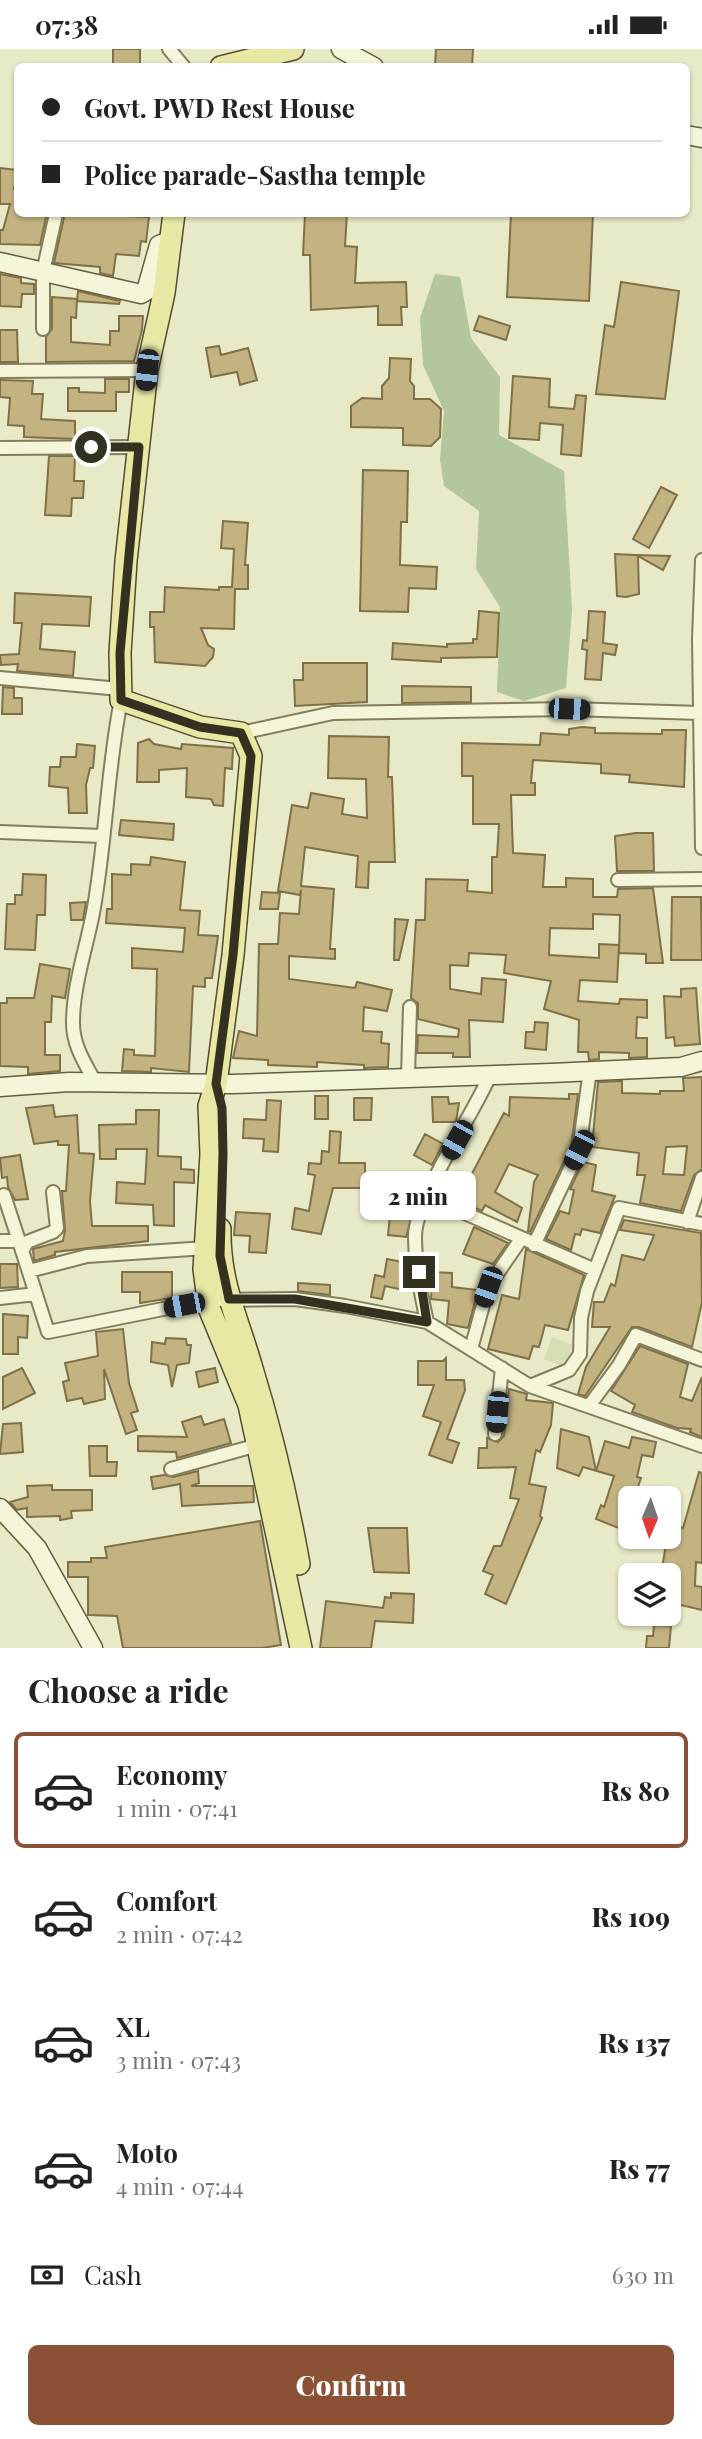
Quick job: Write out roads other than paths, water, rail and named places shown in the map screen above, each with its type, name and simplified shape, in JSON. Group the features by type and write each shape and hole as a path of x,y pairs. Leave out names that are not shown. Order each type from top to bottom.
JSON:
{"main road":[{"path":"237,63 293,49"},
{"path":"174,217 172,240 147,370 123,601 121,694 200,727 241,733 251,756 251,776 216,1084 209,1106 204,1269 251,1364 288,1505 313,1648"},
{"path":"216,1084 222,1108 223,1154 218,1300 249,1405 301,1648"}],"street":[{"path":"169,49 181,63"},
{"path":"341,49 367,63"},
{"path":"43,329 43,272 55,217"},
{"path":"0,262 143,294 159,245 172,240"},
{"path":"0,371 147,370"},
{"path":"0,448 139,447"},
{"path":"702,559 702,848"},
{"path":"0,678 121,694 93,912 76,993 73,1024 75,1046 96,1082"},
{"path":"241,733 332,713 569,709 701,713"},
{"path":"0,832 102,837"},
{"path":"618,880 702,879"},
{"path":"408,1077 410,1007"},
{"path":"0,1087 96,1082 216,1084 490,1075 681,1067 702,1061"},
{"path":"534,1245 579,1150 590,1070"},
{"path":"427,1322 420,1291 415,1234 428,1197 490,1075"},
{"path":"687,1222 702,1178"},
{"path":"0,1241 20,1246 53,1233 57,1228 53,1192"},
{"path":"4,1195 48,1332 218,1300 295,1299 427,1322 530,1386 702,1446"},
{"path":"428,1197 595,1270"},
{"path":"530,1386 569,1370 580,1354 581,1318 595,1270 619,1208 702,1224"},
{"path":"471,1349 488,1287 521,1239"},
{"path":"29,1271 88,1256 206,1248"},
{"path":"0,1298 36,1294"},
{"path":"589,1406 619,1365 636,1335 702,1360"},
{"path":"495,1434 502,1368"},
{"path":"171,1469 258,1445"},
{"path":"0,1508 37,1548 93,1648"}]}
